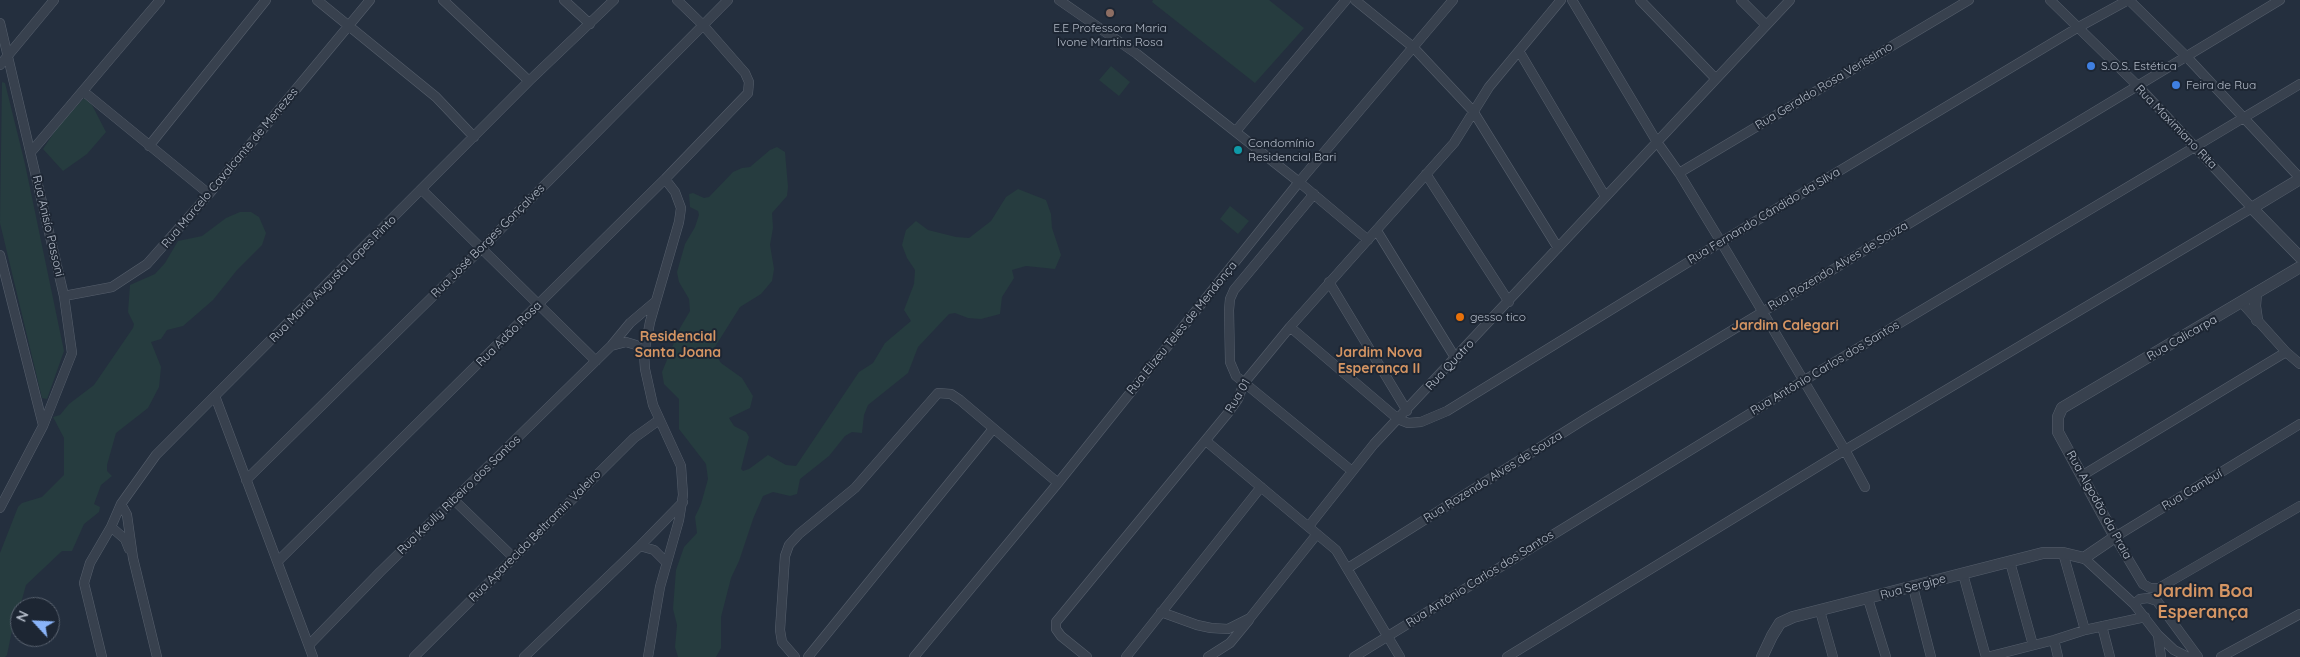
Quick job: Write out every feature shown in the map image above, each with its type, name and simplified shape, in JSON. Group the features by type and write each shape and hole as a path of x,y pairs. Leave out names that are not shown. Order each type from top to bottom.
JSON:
{"street":[{"path":"0,65 54,0"},
{"path":"31,152 160,0"},
{"path":"149,146 266,0"},
{"path":"316,0 436,97 474,138"},
{"name":"Rua Marcelo Cavalcante de Menezes","path":"64,296 112,287 147,264 165,246 209,194 370,0"},
{"path":"443,0 529,81"},
{"path":"564,0 590,24"},
{"name":"Rua Maria Augusta Lopes Pinto","path":"102,657 84,583 90,563 111,527 121,504 156,455 529,81 614,0"},
{"name":"Rua Adão Rosa","path":"278,561 665,179 748,93 749,82 745,73 703,25 677,0"},
{"name":"Rua José Borges Gonçalves","path":"246,480 482,248 728,0"},
{"path":"1059,0 1138,54 1300,182 1368,240"},
{"path":"1236,131 1346,0"},
{"path":"1355,0 1413,47 1473,111 1558,248"},
{"name":"Rua Elizeu Teles de Mendonça","path":"914,657 1058,483 1300,182 1453,0"},
{"name":"Rua 01","path":"1087,657 1061,636 1056,629 1056,622 1206,441 1238,399 1244,383 1290,327 1454,143 1466,127 1473,111 1488,87 1561,0"},
{"path":"1572,0 1657,142 1721,242 1846,450 1865,487"},
{"path":"1640,0 1716,79"},
{"path":"1741,0 1766,25"},
{"name":"Rua Quatro","path":"1309,526 1352,471 1398,419 1790,0"},
{"name":"Rua Geraldo Rosa Verissimo","path":"1678,173 1969,0"},
{"name":"Rua Maximiano Rita","path":"2050,0 2138,86 2300,257"},
{"path":"1507,657 1846,450 2300,179 2186,56 2128,0"},
{"name":"Rua Fernando Cândido da Silva","path":"1398,419 1408,423 1421,422 1447,411 1721,242 2077,28 2128,0"},
{"name":"Rua Rozendo Alves de Souza","path":"1348,568 1576,424 2280,0"},
{"name":"Rua Anisío Passoni","path":"0,23 64,296 72,353 43,426 0,508"},
{"path":"1519,51 1605,196"},
{"name":"Rua Antônio Carlos dos Santos","path":"1354,657 1803,381 2300,84"},
{"path":"83,91 209,194"},
{"path":"1426,174 1509,302"},
{"path":"648,657 666,562 683,502 681,466 659,420 647,386 644,354 650,322 679,222 681,208 675,192 665,179"},
{"path":"422,190 596,361"},
{"path":"1314,194 1234,290 1230,300 1230,362 1236,376 1352,471"},
{"path":"1377,231 1456,359"},
{"path":"0,254 43,426"},
{"name":"Rua Calicarpa","path":"2062,408 2300,267"},
{"path":"1329,282 1406,411"},
{"path":"2256,293 2257,320"},
{"name":"Rua Keully Ribeiro dos Santos","path":"309,645 611,346 630,323 656,301"},
{"path":"2242,303 2286,352 2300,364"},
{"path":"1290,327 1398,419"},
{"path":"611,346 626,342 636,345 644,354"},
{"path":"2083,475 2286,352"},
{"path":"796,657 782,642 780,630 785,556 789,546 799,534 855,488 938,393 951,394 960,400 1058,483"},
{"path":"215,396 313,657"},
{"name":"Rua Algodão da Praia","path":"2062,408 2058,417 2058,432 2115,537 2143,584 2150,588 2160,588 2300,506"},
{"name":"Rua Aparecida Beltramin Valeiro","path":"414,657 634,438 659,420"},
{"name":"Rua Cambuí","path":"2084,558 2115,537 2300,424"},
{"path":"808,657 993,429"},
{"path":"1206,441 1336,550 1400,657"},
{"path":"1126,657 1262,487"},
{"path":"454,500 513,557"},
{"path":"524,657 683,502"},
{"path":"121,504 127,515 133,558 157,657"},
{"path":"111,527 125,539 133,558"},
{"path":"1208,657 1230,643 1317,534"},
{"path":"640,546 654,550 666,562"},
{"name":"Rua Sergipe","path":"1762,657 1780,623 1793,618 2043,553 2063,553 2084,558"},
{"path":"2063,553 2084,630"},
{"path":"2084,558 2134,604 2158,635 2174,650 2188,657"},
{"path":"2010,562 2034,645"},
{"path":"1963,574 1987,657 2022,652 2034,645 2084,630 2145,617"},
{"path":"1913,587 1931,657"},
{"path":"2134,604 2140,599 2148,598 2157,601 2198,657"},
{"path":"1868,599 1886,657"},
{"path":"1820,611 1833,657"},
{"path":"1161,612 1211,628 1228,629 1250,618"},
{"path":"2221,657 2300,614"},
{"path":"2102,626 2110,657"},
{"path":"2158,635 2161,657"},
{"path":"2054,640 2058,657"},
{"path":"2166,657 2174,650"}],"green space":[{"path":"1153,0 1269,0 1304,28 1255,83 1152,2"},
{"path":"1111,66 1130,82 1119,96 1099,80"},
{"path":"2,82 5,83 25,164 64,351 47,399 42,398 0,223"},
{"path":"84,98 92,105 106,132 87,154 63,171 43,149 57,128"},
{"path":"777,147 785,152 788,187 787,196 772,213 773,228 770,245 774,269 772,281 761,294 740,307 713,350 721,363 742,378 753,396 750,408 729,418 734,426 746,432 749,437 741,469 743,471 749,469 768,455 786,465 796,466 859,372 873,363 885,343 911,321 904,310 914,284 915,270 907,258 902,245 906,230 916,221 928,230 956,237 969,238 991,221 1006,197 1018,189 1046,200 1051,214 1052,228 1061,255 1055,269 1026,266 1012,270 1014,278 1002,297 1000,314 981,319 968,318 955,313 949,314 918,347 908,373 868,405 864,415 862,433 852,432 845,436 829,456 800,479 797,494 790,496 773,492 763,496 731,578 721,617 721,648 716,657 678,657 675,647 677,625 673,609 676,570 684,547 697,533 695,517 708,479 706,464 679,429 679,399 664,384 662,372 680,328 690,311 689,299 679,282 677,272 685,244 695,227 699,215 698,211 690,207 689,194 693,193 704,198 709,197 733,172 750,167 770,150"},
{"path":"1230,206 1249,221 1238,234 1220,219"},
{"path":"240,212 251,212 259,217 266,233 262,245 237,270 213,300 183,326 167,330 161,339 151,342 161,367 159,387 148,408 116,433 107,465 107,471 112,476 101,485 94,504 100,507 99,512 84,524 72,551 62,551 26,585 23,597 10,597 10,640 7,655 0,657 0,553 18,507 22,503 42,497 64,475 64,438 53,417 60,415 69,404 94,385 133,328 134,324 128,312 130,285 155,274 165,263 178,241 202,236 226,218"}],"place":[{"name":"E.E Professora Maria Ivone Martins Rosa","path":"1110,13"},
{"name":"S.O.S. Estética","path":"2091,66"},
{"name":"Feira de Rua","path":"2176,85"},
{"name":"Condomínio Residencial Bari","path":"1238,150"},
{"name":"gesso tico","path":"1460,317"}],"district":[{"name":"Jardim Calegari","path":"1785,326"},
{"name":"Residencial Santa Joana","path":"678,346"},
{"name":"Jardim Nova Esperança II","path":"1379,362"},
{"name":"Jardim Boa Esperança","path":"2203,602"}]}
